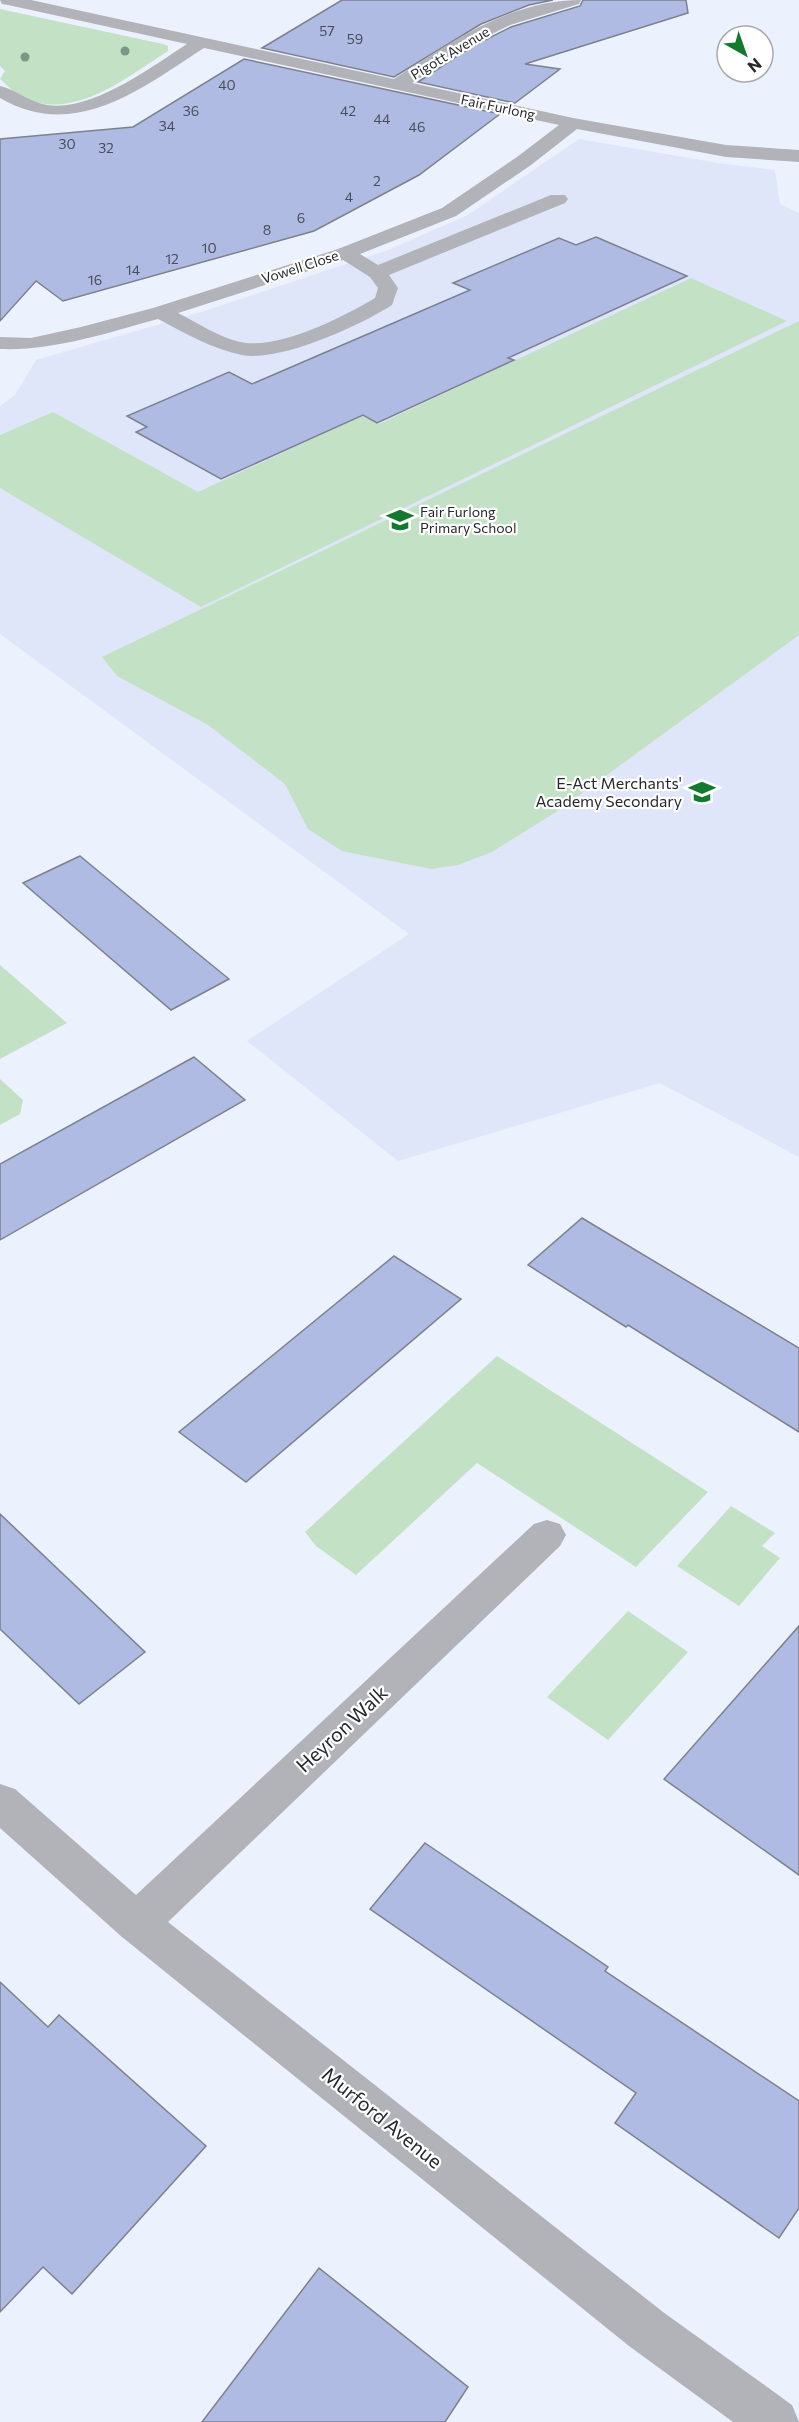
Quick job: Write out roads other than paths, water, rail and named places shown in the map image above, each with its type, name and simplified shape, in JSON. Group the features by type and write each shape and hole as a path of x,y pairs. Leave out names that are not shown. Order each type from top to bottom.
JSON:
{"street":[{"name":"Fair Furlong","path":"8,0 573,123 726,151 799,156"},
{"name":"Pigott Avenue","path":"396,85 464,41 504,21 573,0"},
{"path":"79,15 98,5"},
{"path":"0,91 14,102 32,108 55,111 81,109 104,102 200,43"},
{"name":"Vowell Close","path":"0,343 31,344 84,333 160,312 345,253 449,212 524,161 573,123"},
{"path":"377,273 558,200"},
{"path":"160,312 226,344 247,350 281,345 371,311 385,301 388,288 377,273 345,253"},
{"name":"Heyron Walk","path":"137,1923 546,1535"},
{"name":"Murford Avenue","path":"0,1802 137,1923 646,2329 775,2422"}],"place":[{"name":"Fair Furlong Primary School","path":"400,520"},
{"name":"E-Act Merchants' Academy Secondary","path":"702,792"}]}
